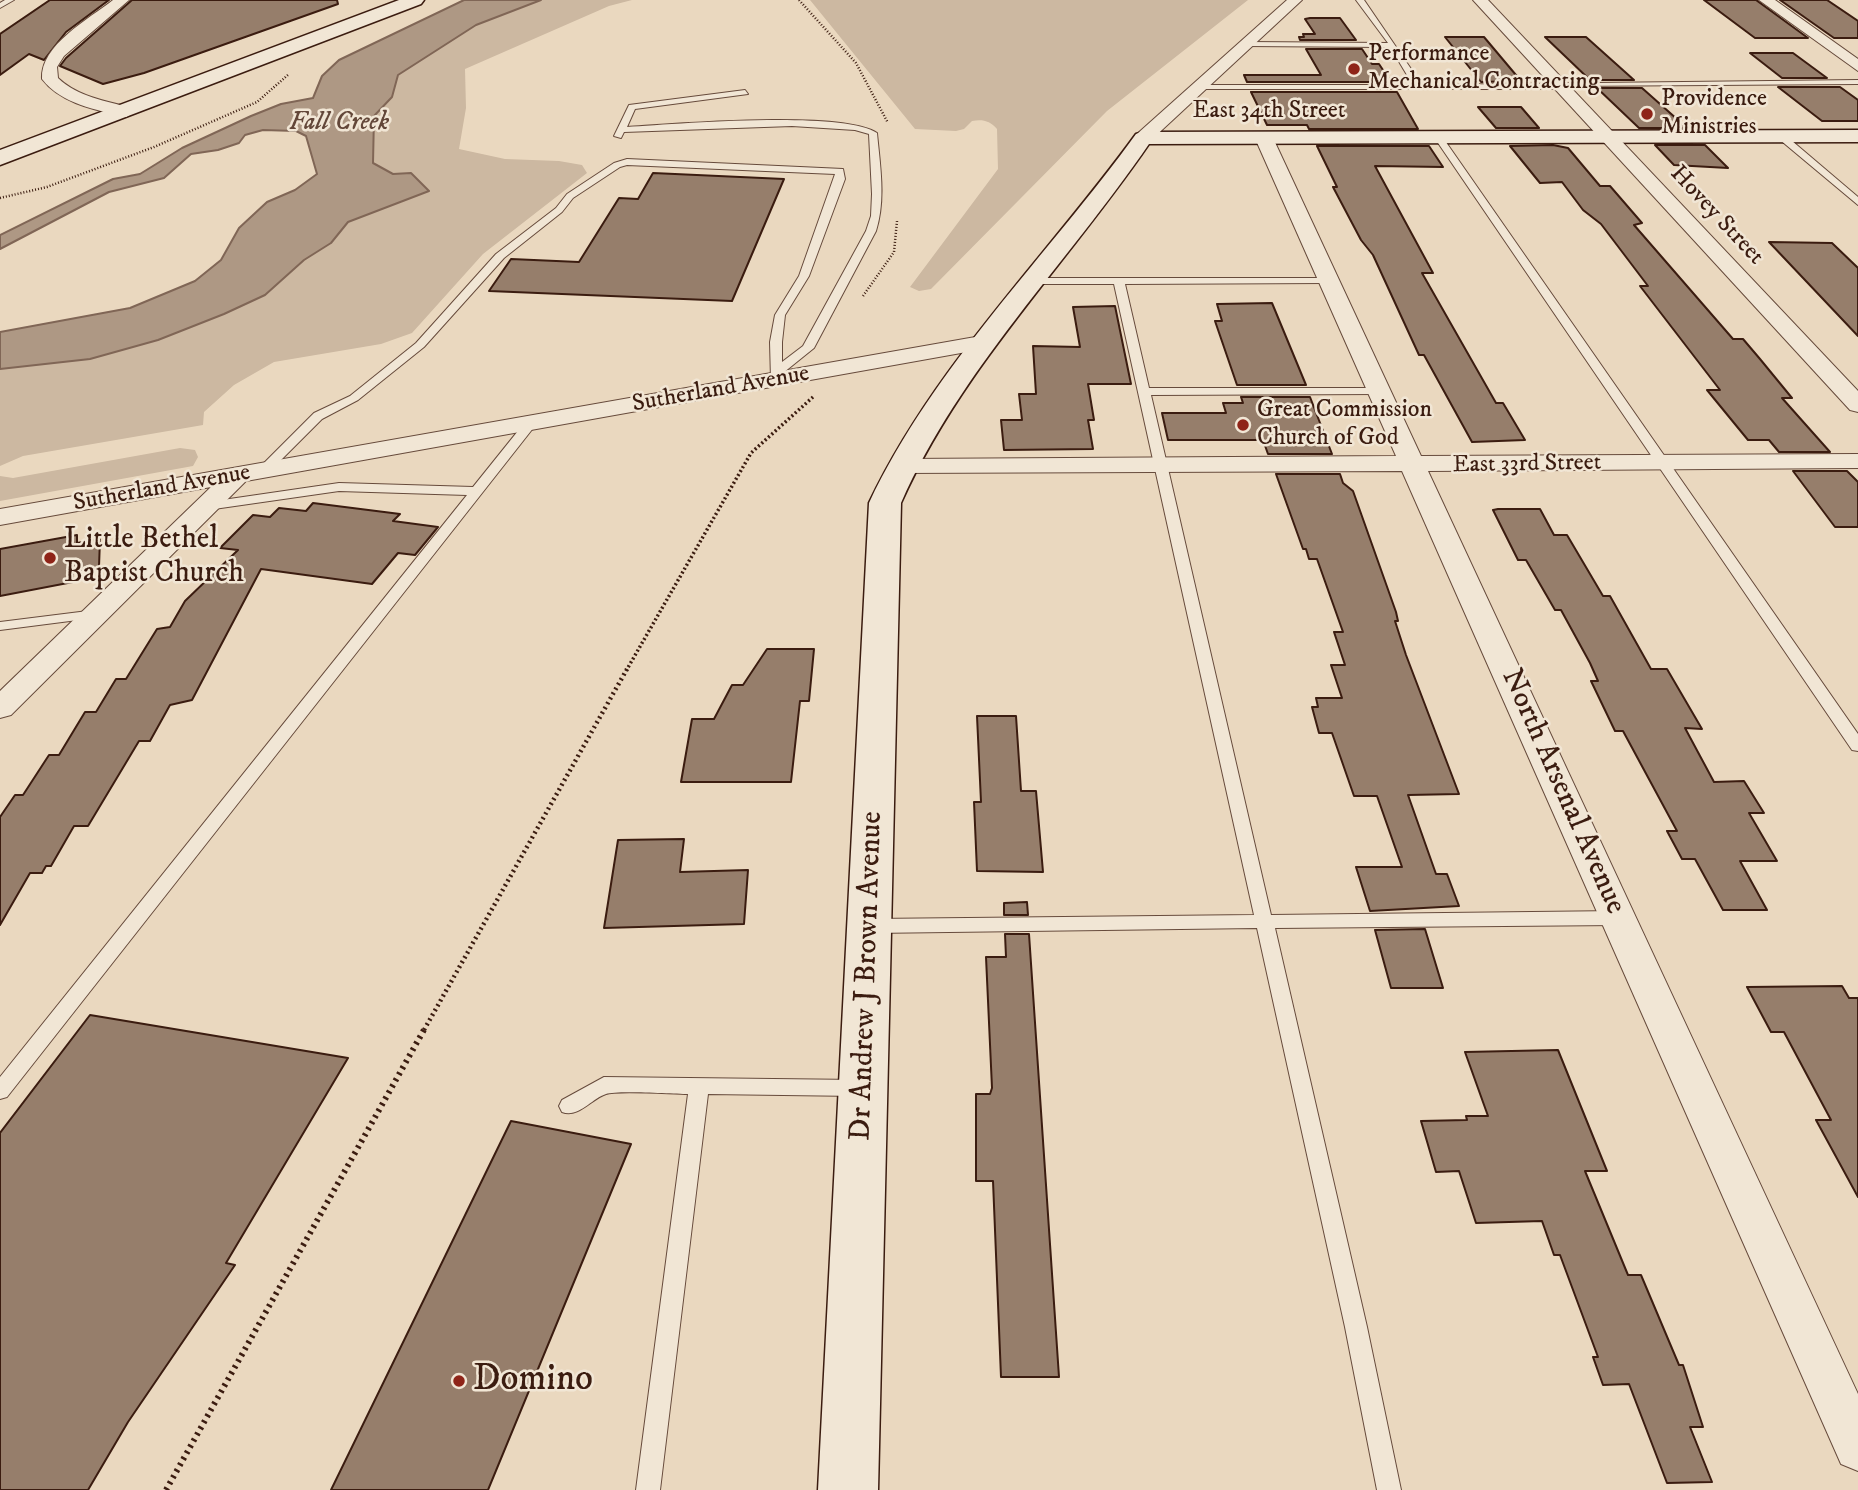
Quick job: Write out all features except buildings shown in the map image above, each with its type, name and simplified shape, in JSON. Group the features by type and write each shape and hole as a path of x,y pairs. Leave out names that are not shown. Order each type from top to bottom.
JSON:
{"main road":[{"path":"0,158 415,0"},
{"name":"East 34th Street","path":"1143,138 1858,136"},
{"path":"981,343 1143,138"},
{"name":"Dr Andrew J Brown Avenue","path":"848,1490 885,503 902,466 981,343"}],"street":[{"path":"122,0 56,52 47,62 44,74 47,84 62,94 126,112"},
{"path":"1143,138 1296,0"},
{"name":"Hovey Street","path":"1480,0 1858,405"},
{"path":"1766,0 1858,66"},
{"name":"North Arsenal Avenue","path":"1264,138 1326,280 1414,466 1858,1447"},
{"name":"Sutherland Avenue","path":"0,517 530,424 777,376 981,343"},
{"name":"East 33rd Street","path":"902,466 1414,466 1858,461"},
{"path":"6,697 96,614 206,506 251,473"}],"lane":[{"path":"0,6 10,0"},
{"path":"1360,0 1419,87"},
{"path":"1246,44 1374,44 1395,48"},
{"path":"1197,87 1858,82"},
{"path":"745,92 632,107 619,133 813,125 852,125 873,133 877,194 876,216 871,231 808,348 777,376"},
{"path":"1782,137 1858,202"},
{"path":"1438,138 1858,746"},
{"path":"251,473 318,416 354,397 420,345 500,256 559,211 570,196 617,165 627,162 840,171 840,179 804,276 780,315 776,342 777,376"},
{"path":"1032,281 1326,280"},
{"path":"1119,282 1264,921 1389,1490"},
{"path":"1144,392 1379,391"},
{"path":"0,1091 530,424"},
{"path":"206,506 339,488 477,491"},
{"path":"0,626 96,614"},
{"path":"871,926 1619,918"},
{"path":"569,1106 604,1085 864,1088"},
{"path":"648,1490 699,1086"}],"path":[{"path":"799,0 841,44 872,90"},
{"path":"0,198 47,187 257,102 293,71"},
{"path":"166,1490 696,544 751,453 815,395"}],"shaded area":[{"path":"541,0 632,0 609,6 465,69 466,108 459,149 505,159 559,161 582,165 587,173 483,254 412,333 381,344 274,362 234,385 204,412 203,425 23,456 0,466 0,369 90,358 158,340 224,314 265,295 304,260 331,243 348,222 429,191 373,163 374,116 392,97 398,75 476,25"},
{"path":"810,0 1248,0 1107,111 931,289 919,291 910,287 998,169 997,129 989,122 980,120 972,121 964,129 956,131 915,129"},
{"path":"180,448 195,450 198,457 193,466 0,501 0,476 13,478"}],"water":[{"name":"Fall Creek","path":"464,0 541,0 476,25 398,75 392,97 374,116 373,163 393,174 411,173 429,191 348,222 331,243 304,260 265,295 224,314 158,340 90,359 0,369 0,332 130,308 195,281 221,260 239,228 267,202 295,190 317,174 306,136 296,131 263,130 245,135 239,143 218,150 191,154 164,178 109,192 0,249 0,235 113,179 140,174 182,148 251,116 281,104 313,98 322,76 339,60"}],"place":[{"name":"Performance Mechanical Contracting","path":"1354,69"},
{"name":"Providence Ministries","path":"1647,114"},
{"name":"Great Commission Church of God","path":"1243,425"},
{"name":"Little Bethel Baptist Church","path":"50,558"},
{"name":"Domino","path":"459,1381"}]}
